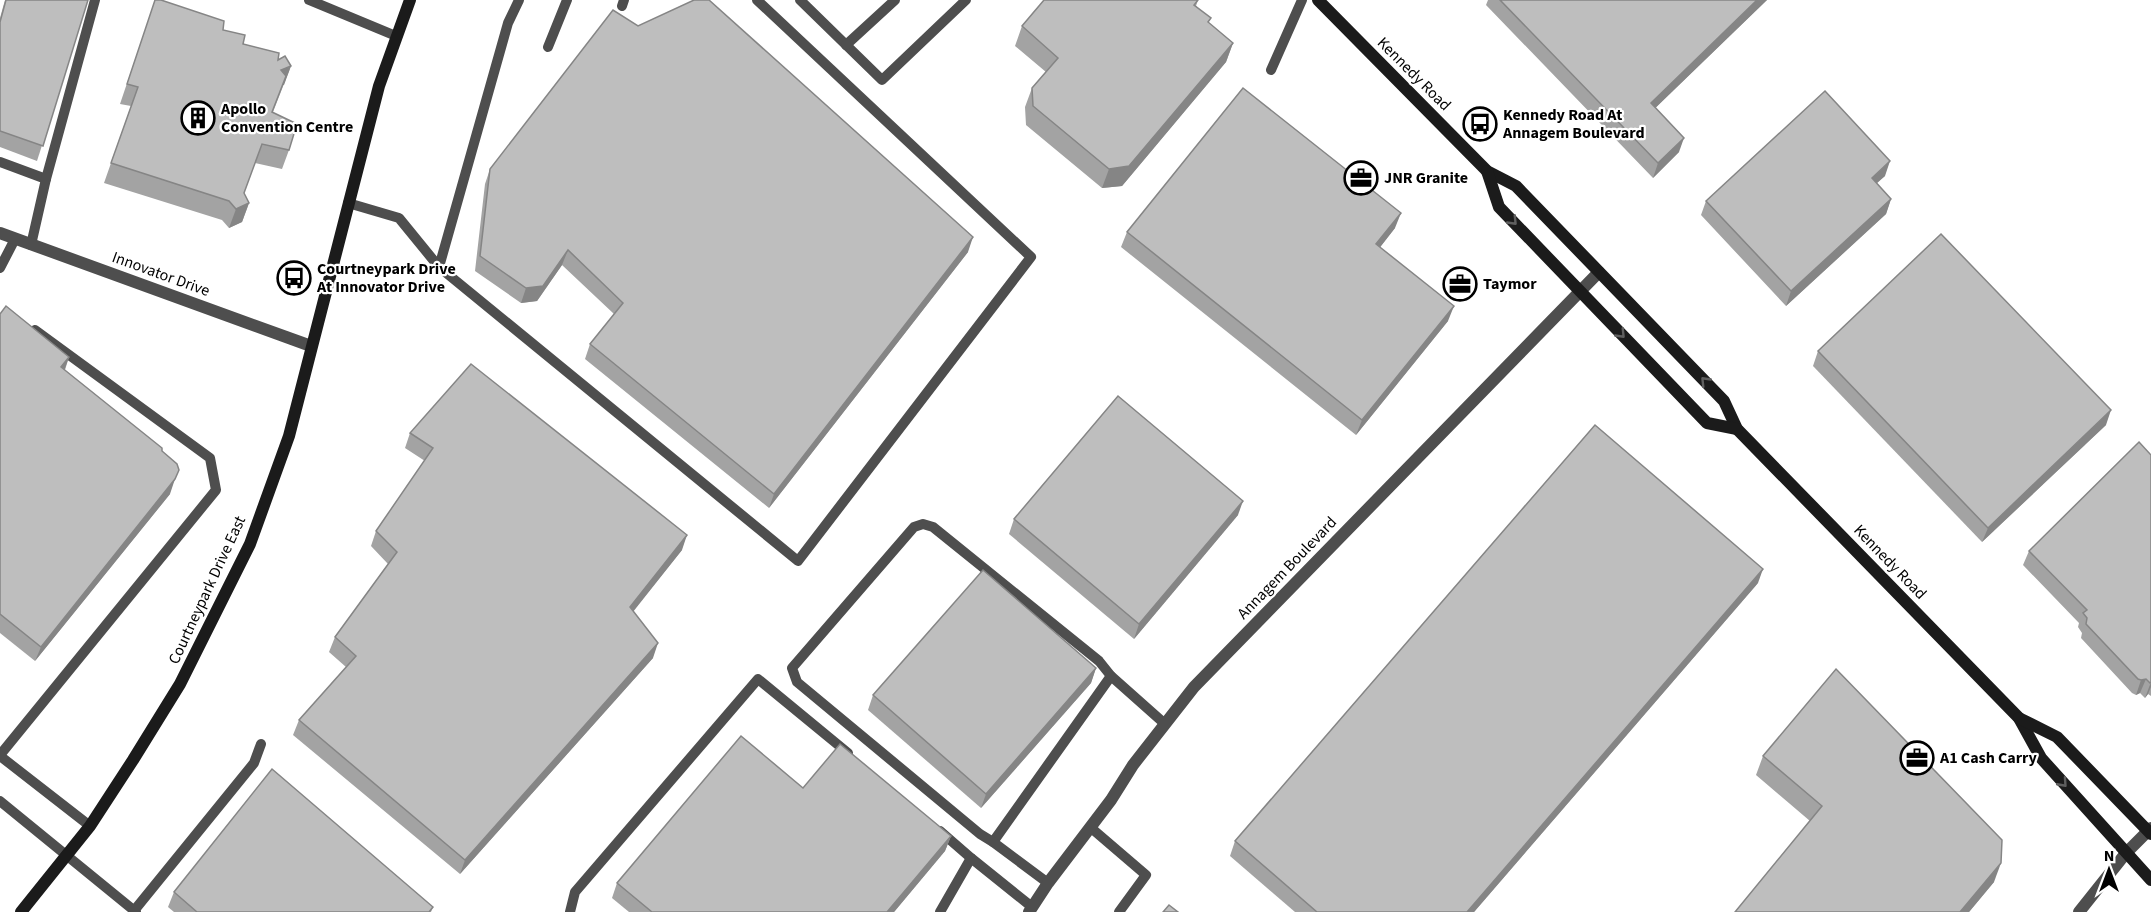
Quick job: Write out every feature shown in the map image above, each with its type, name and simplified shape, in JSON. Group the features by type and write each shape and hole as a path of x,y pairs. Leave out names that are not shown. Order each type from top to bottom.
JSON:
{"main road":[{"name":"Courtneypark Drive East","path":"21,912 90,826 180,684 250,544 289,436 379,86 410,0"},
{"name":"Kennedy Road","path":"1318,0 1487,171 1516,186 1724,401 1737,429 2019,718 2041,758 2151,880"},
{"name":"Kennedy Road","path":"1487,171 1499,207 1707,423 1737,429"},
{"name":"Kennedy Road","path":"2019,718 2057,737 2150,831"}],"street":[{"name":"Innovator Drive","path":"0,233 311,346"},
{"name":"Annagem Boulevard","path":"1030,910 1111,800 1133,765 1194,687 1599,272"},
{"path":"2079,912 2126,853 2150,831"}],"lane":[{"path":"31,245 46,179 95,0"},
{"path":"309,0 396,36"},
{"path":"439,267 508,23 519,0"},
{"path":"548,47 567,0"},
{"path":"348,203 399,218 439,267 798,561 1031,257 757,0"},
{"path":"800,0 882,80 966,0"},
{"path":"846,45 895,0"},
{"path":"1271,70 1302,0"},
{"path":"0,162 46,179"},
{"path":"0,268 15,239"},
{"path":"27,324 210,458 216,490 0,755 90,826"},
{"path":"1048,883 980,834 797,682 792,668 914,527 923,524 933,527 1099,661 1112,676 1165,724"},
{"path":"993,842 1112,676"},
{"path":"570,912 575,892 758,679 858,760"},
{"path":"0,801 134,911 254,763 261,744"},
{"path":"928,820 1030,910"},
{"path":"1090,827 1146,875 1119,912"},
{"path":"940,912 971,858"}],"building":[{"path":"6,0 88,0 43,146 0,131 0,22"},
{"name":"Apollo Convention Centre","path":"155,0 224,21 223,30 245,35 243,44 279,53 278,60 285,56 291,66 281,70 286,76 272,112 297,124 289,150 262,144 244,193 249,203 236,209 229,201 111,163 138,87 127,84"},
{"path":"694,0 709,0 973,237 774,494 590,344 623,303 568,250 543,286 526,288 480,256 490,169 613,10 638,26"},
{"path":"1044,0 1198,0 1194,5 1211,18 1208,22 1233,43 1129,166 1109,169 1033,106 1032,88 1058,58 1022,26"},
{"path":"1500,0 1757,0 1651,103 1684,138 1658,163"},
{"path":"1243,88 1401,213 1376,244 1454,306 1362,420 1127,232"},
{"path":"1825,91 1890,161 1872,178 1891,199 1791,291 1706,201"},
{"path":"1941,234 2111,410 1988,528 1818,351"},
{"path":"6,306 69,357 61,367 162,448 162,451 177,464 179,470 175,479 41,647 0,614 0,314"},
{"path":"471,364 687,535 630,607 658,643 465,860 299,720 356,656 335,637 397,552 376,531 433,448 410,433"},
{"path":"1118,396 1243,501 1139,624 1014,519"},
{"path":"1595,425 1763,569 1467,912 1317,912 1235,841"},
{"path":"2139,442 2151,455 2150,683 2146,679 2138,679 2086,624 2087,618 2083,613 2087,610 2029,551"},
{"path":"983,570 1096,668 986,794 873,695"},
{"path":"1836,669 2002,840 2001,863 1960,912 1735,912 1822,806 1763,756"},
{"path":"741,736 803,788 840,744 951,836 887,912 652,912 617,883"},
{"path":"272,769 433,907 429,912 197,912 174,892"},
{"path":"1169,905 1178,912 1163,912"}],"place":[{"name":"Apollo Convention Centre","path":"198,118"},
{"name":"Kennedy Road At Annagem Boulevard","path":"1480,124"},
{"name":"JNR Granite","path":"1361,178"},
{"name":"Courtneypark Drive At Innovator Drive","path":"294,278"},
{"name":"Taymor","path":"1460,284"},
{"name":"A1 Cash Carry","path":"1917,758"}]}
